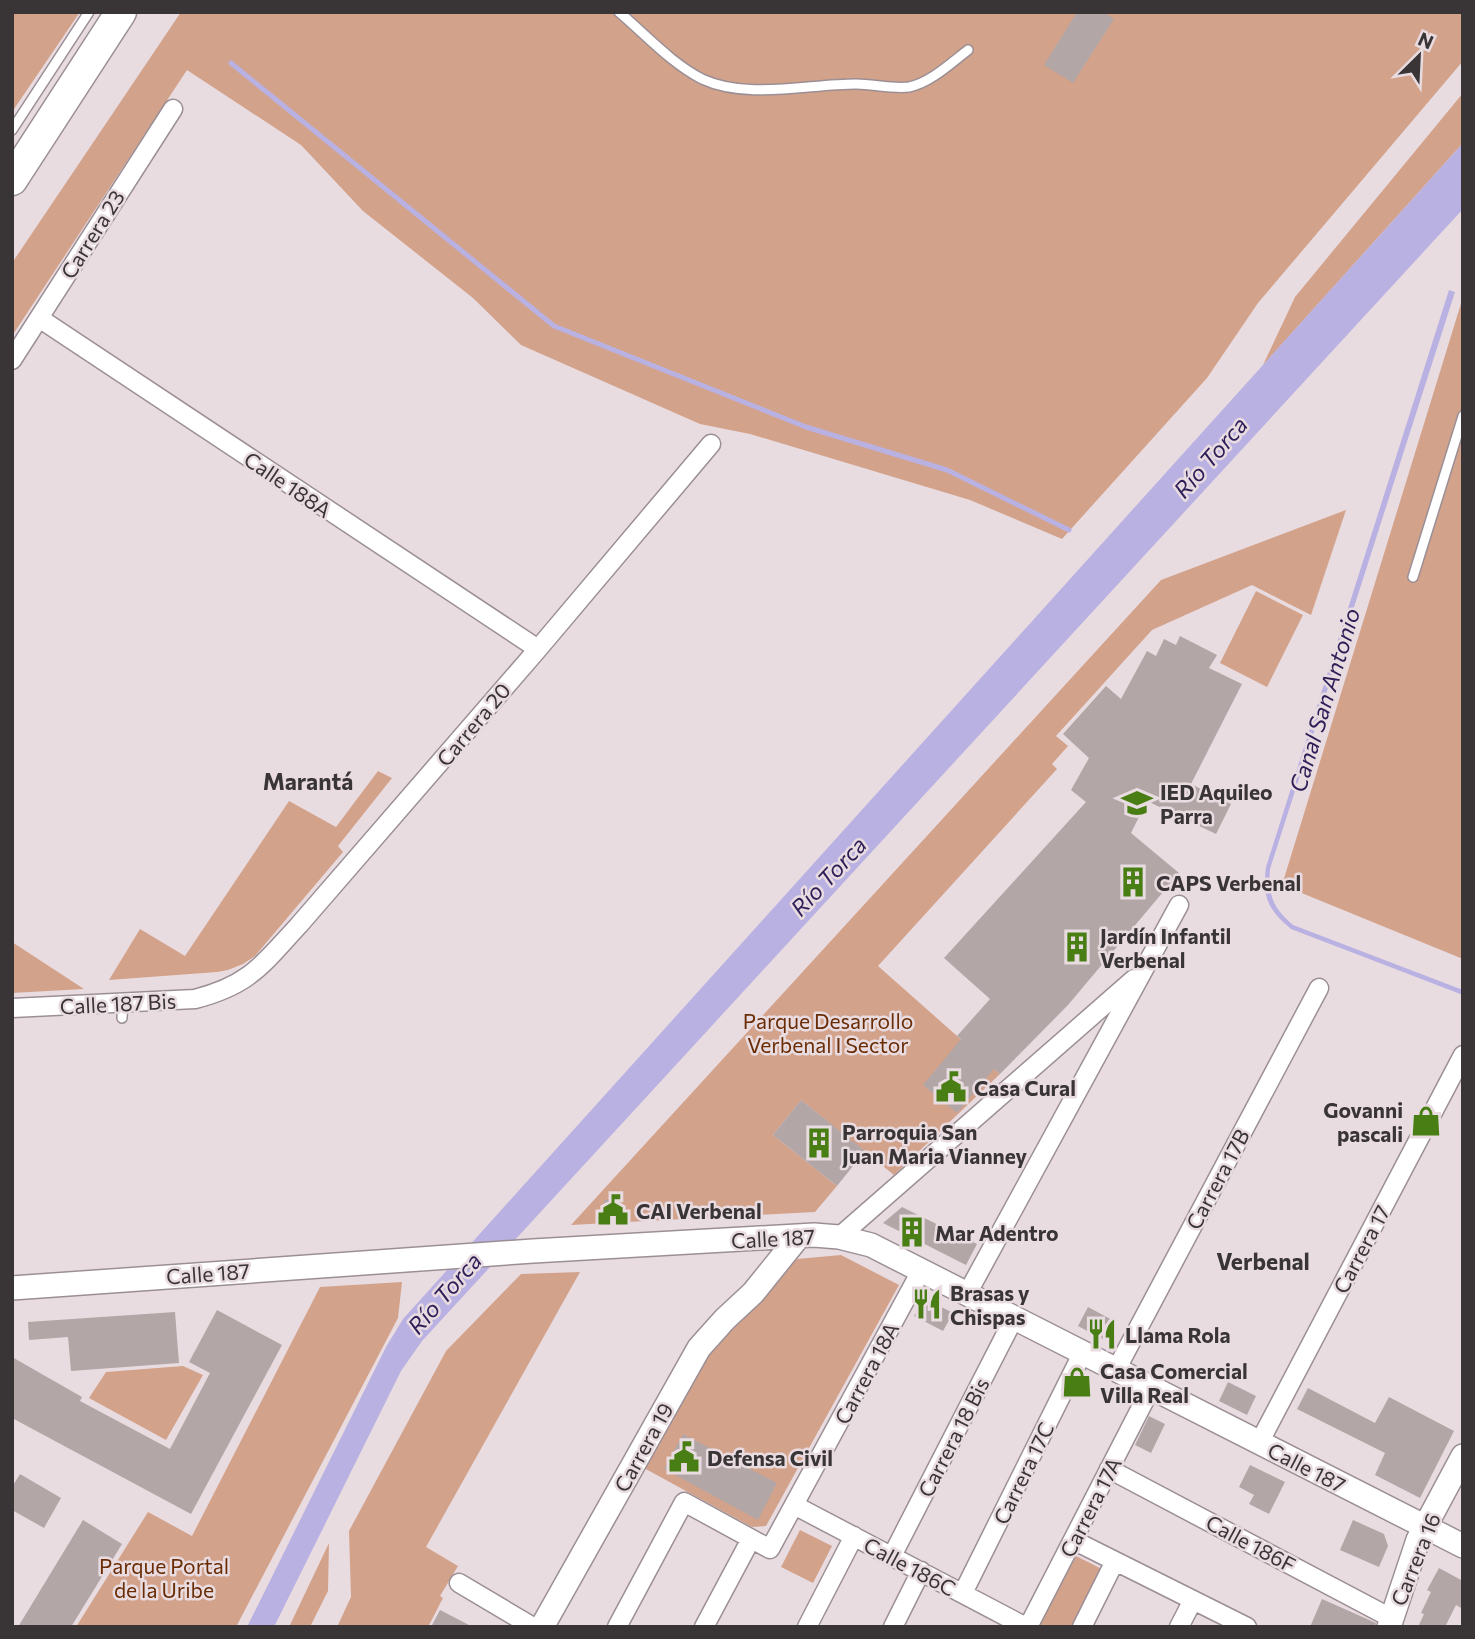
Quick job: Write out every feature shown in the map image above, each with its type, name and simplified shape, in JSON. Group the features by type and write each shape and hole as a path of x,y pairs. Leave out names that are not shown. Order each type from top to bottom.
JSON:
{"highway":[{"path":"12,180 121,12"}],"street":[{"name":"Carrera 23","path":"12,360 173,109"},
{"name":"Calle 188A","path":"39,318 254,467 538,649"},
{"name":"Carrera 20","path":"223,992 243,981 281,945 538,649 711,444"},
{"path":"967,1294 1179,905"},
{"path":"839,1237 1144,971"},
{"name":"Carrera 17B","path":"1116,1370 1319,988"},
{"name":"Calle 187 Bis","path":"12,1008 123,1010 223,992"},
{"name":"Carrera 17","path":"1259,1443 1463,1055"},
{"name":"Calle 187","path":"12,1288 526,1251 799,1236 839,1237 871,1245 1463,1546"},
{"name":"Carrera 19","path":"542,1627 699,1348 762,1281 799,1236"},
{"path":"749,1239 760,1246 767,1256 767,1267 762,1281"},
{"name":"Carrera 18A","path":"751,1539 770,1549 921,1270"},
{"name":"Carrera 18 Bis","path":"892,1556 1014,1318"},
{"name":"Carrera 17C","path":"963,1593 1083,1352"},
{"name":"Carrera 17A","path":"1027,1627 1151,1388"},
{"name":"Carrera 16","path":"1390,1622 1413,1552 1463,1456"},
{"name":"Calle 186F","path":"1110,1469 1390,1622"},
{"path":"617,1627 684,1503 751,1539 704,1627"},
{"name":"Calle 186C","path":"794,1505 963,1593 993,1619 1027,1627"},
{"path":"807,1627 854,1536"},
{"path":"1073,1540 1247,1627"},
{"path":"1082,1627 1115,1561"},
{"path":"893,1627 921,1572"},
{"path":"459,1583 533,1627"},
{"path":"1179,1627 1193,1600"}],"lane":[{"path":"12,130 89,12"},
{"path":"619,12 680,65 705,80 732,88 782,89 860,84 911,87 927,80 968,50"},
{"path":"1413,577 1463,416"}],"green space":[{"path":"12,12 80,12 12,112"},
{"path":"181,12 1463,12 1463,61 1258,303 1207,378 1062,539 970,500 750,434 700,424 521,345 473,298 363,211 301,145 187,70 12,336 12,263"},
{"path":"1463,93 1463,143 1263,365 1295,297"},
{"path":"1463,297 1463,959 1282,885"},
{"name":"Parque Desarrollo Verbenal I Sector","path":"1346,510 1311,615 1252,585 1152,630 1056,736 1068,746 1052,764 1057,769 878,966 1000,1074 894,1175 801,1100 773,1135 837,1186 815,1212 571,1225 1161,580"},
{"path":"1256,591 1303,615 1267,687 1220,663"},
{"path":"378,771 392,778 338,846 343,852 255,956 243,964 217,972 109,980 140,929 185,956 289,801 336,827"},
{"path":"12,942 84,989 12,993"},
{"path":"841,1255 899,1285 766,1526 752,1527 642,1467 698,1364 754,1308 786,1269 797,1259"},
{"path":"580,1272 426,1547 458,1566 440,1596 443,1598 428,1627 337,1627 351,1597 349,1531 446,1351 521,1274"},
{"name":"Parque Portal de la Uribe","path":"402,1282 398,1318 236,1627 76,1627 148,1512 192,1536 320,1287"},
{"path":"183,1366 203,1375 166,1440 89,1398 106,1372"},
{"path":"800,1530 832,1546 813,1583 781,1567"},
{"path":"329,1543 328,1591 310,1627 289,1627"},
{"path":"1076,1556 1102,1569 1072,1627 1039,1627"}],"water":[{"name":"Río Torca","path":"1463,143 1463,209 422,1341 401,1371 274,1627 247,1627 386,1347 403,1319"},
{"name":"Canal San Antonio","path":"1449,290 1455,292 1270,869 1270,878 1273,901 1293,925 1463,990 1463,995 1291,929 1272,909 1265,887 1266,867"}],"building":[{"path":"1077,12 1103,12 1114,19 1073,83 1044,65"},
{"path":"1180,636 1217,655 1209,668 1242,684 1191,784 1231,804 1216,834 1147,801 1131,833 1179,873 1068,1005 1000,1074 994,1069 957,1113 923,1085 961,1039 957,1036 990,999 944,958 1086,802 1071,790 1089,758 1063,734 1106,686 1121,699 1147,651 1156,656 1164,639 1176,645"},
{"name":"Parroquia San Juan Maria Vianney","path":"801,1100 865,1151 837,1186 773,1135"},
{"name":"CAI Verbenal","path":"619,1199 621,1220 606,1221 604,1200"},
{"path":"902,1207 977,1244 966,1265 883,1223"},
{"path":"924,1298 953,1313 943,1331 914,1316"},
{"path":"1088,1307 1114,1321 1104,1340 1078,1326"},
{"path":"217,1310 282,1345 191,1514 12,1418 12,1357 82,1397 80,1401 170,1449 210,1373 189,1362"},
{"path":"175,1312 179,1363 71,1371 68,1337 29,1340 28,1322"},
{"path":"1228,1382 1256,1396 1247,1415 1219,1401"},
{"path":"1308,1388 1375,1423 1389,1397 1454,1431 1420,1498 1375,1475 1385,1453 1297,1409"},
{"path":"1149,1416 1165,1424 1151,1453 1135,1445"},
{"path":"683,1434 777,1483 758,1520 664,1469"},
{"path":"1250,1465 1285,1482 1269,1514 1249,1504 1254,1495 1239,1487"},
{"path":"20,1474 61,1498 44,1528 12,1510 12,1487"},
{"path":"83,1520 122,1544 71,1627 18,1627"},
{"path":"1353,1520 1384,1534 1388,1546 1379,1567 1340,1550"},
{"path":"1439,1568 1463,1581 1463,1609 1456,1605 1445,1627 1418,1627 1431,1592 1427,1590"},
{"path":"1322,1599 1376,1623 1375,1627 1310,1627"},
{"path":"440,1610 473,1627 431,1627"}],"waterway":[{"path":"231,63 554,326 806,427 947,470 1069,530"}],"place":[{"name":"IED Aquileo Parra","path":"1137,803"},
{"name":"CAPS Verbenal","path":"1133,882"},
{"name":"Jardín Infantil Verbenal","path":"1077,947"},
{"name":"Casa Cural","path":"951,1087"},
{"name":"Govanni pascali","path":"1426,1121"},
{"name":"Parroquia San Juan Maria Vianney","path":"819,1143"},
{"name":"CAI Verbenal","path":"613,1210"},
{"name":"Mar Adentro","path":"912,1232"},
{"name":"Brasas y Chispas","path":"927,1304"},
{"name":"Llama Rola","path":"1102,1334"},
{"name":"Casa Comercial Villa Real","path":"1077,1382"},
{"name":"Defensa Civil","path":"684,1457"}],"district":[{"name":"Marantá","path":"308,781"},
{"name":"Verbenal","path":"1263,1261"}]}
